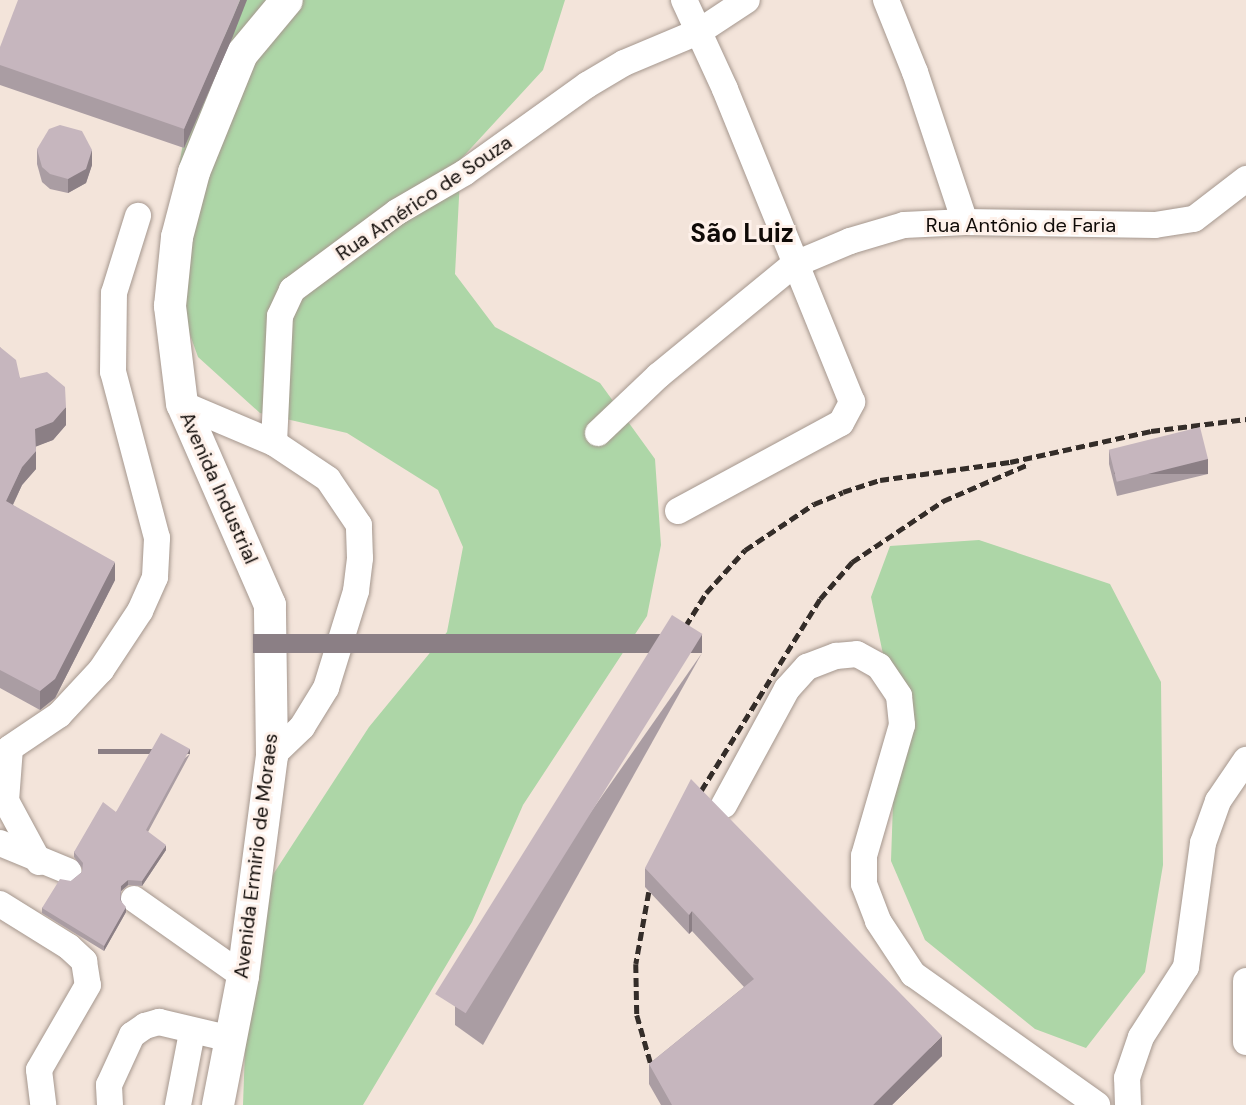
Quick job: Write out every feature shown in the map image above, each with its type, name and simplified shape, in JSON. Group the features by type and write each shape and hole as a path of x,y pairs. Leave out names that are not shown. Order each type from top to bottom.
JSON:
{"main road":[{"name":"Avenida Industrial","path":"270,605 182,404 170,306 177,237 194,172 242,54 287,0"},
{"name":"Avenida Ermirio de Moraes","path":"218,1105 243,976 272,756 270,605"}],"street":[{"path":"678,511 841,423 852,402 700,31 684,0"},
{"name":"Rua Américo de Souza","path":"274,443 280,316 292,290 397,212 464,172 587,85 624,63 700,31 747,0"},
{"path":"886,0 965,222"},
{"name":"Rua Antônio de Faria","path":"598,433 658,376 794,265 850,241 904,225 965,222 1155,225 1194,219 1246,179"},
{"path":"39,862 6,801 5,746 59,715 101,670 140,611 155,577 156,538 113,372 114,293 138,216"},
{"path":"182,404 274,443 328,479 359,525 360,558 356,591 326,688 302,727 272,756"},
{"path":"724,805 787,689 807,667 836,656 857,654 879,666 899,696 902,726 864,856 864,884 878,921 913,974 1097,1105"},
{"path":"1128,1105 1127,1078 1141,1037 1186,967 1203,843 1218,801 1246,760"},
{"path":"0,843 39,862 68,871"},
{"path":"134,899 243,976"},
{"path":"0,904 69,947 84,961 88,985 39,1070 43,1105"},
{"path":"1246,981 1246,1042"},
{"path":"110,1105 109,1085 132,1035 159,1022 192,1032 231,1039"},
{"path":"178,1105 192,1032"}],"green space":[{"path":"235,0 565,0 543,70 461,159 455,274 495,327 600,383 655,459 661,545 647,616 523,805 472,922 363,1105 243,1105 250,910 369,727 447,632 463,547 438,490 347,433 260,413 198,357 175,293 173,198 201,46"},
{"path":"979,540 1110,584 1161,682 1163,865 1145,972 1086,1048 1035,1029 925,940 891,861 896,716 871,597 890,546"}],"building":[{"path":"18,0 240,0 184,129 0,65 0,47"},
{"path":"60,125 82,131 92,150 86,169 68,179 50,174 42,167 37,149 49,129"},
{"path":"0,347 16,360 20,378 47,372 65,387 66,407 53,422 35,429 36,451 22,467 6,501 115,562 55,679 40,691 0,670"},
{"path":"1200,427 1208,459 1117,482 1109,450"},
{"path":"672,615 703,634 466,1013 435,994"},
{"path":"161,733 190,749 146,830 166,845 142,881 128,880 121,886 120,900 126,907 104,946 42,908 60,879 71,881 82,872 83,863 74,852 103,802 116,812"},
{"path":"691,779 942,1036 873,1105 672,1105 649,1064 754,979 692,911 689,915 645,868"}],"railway":[{"path":"678,638 706,593 745,550 814,504 843,492 880,480 1010,462 1151,431 1246,419"},
{"path":"694,802 820,599 852,562 943,501 1029,464"},
{"path":"649,892 636,964 637,1015 655,1078"}],"district":[{"name":"São Luiz","path":"742,234"}]}
